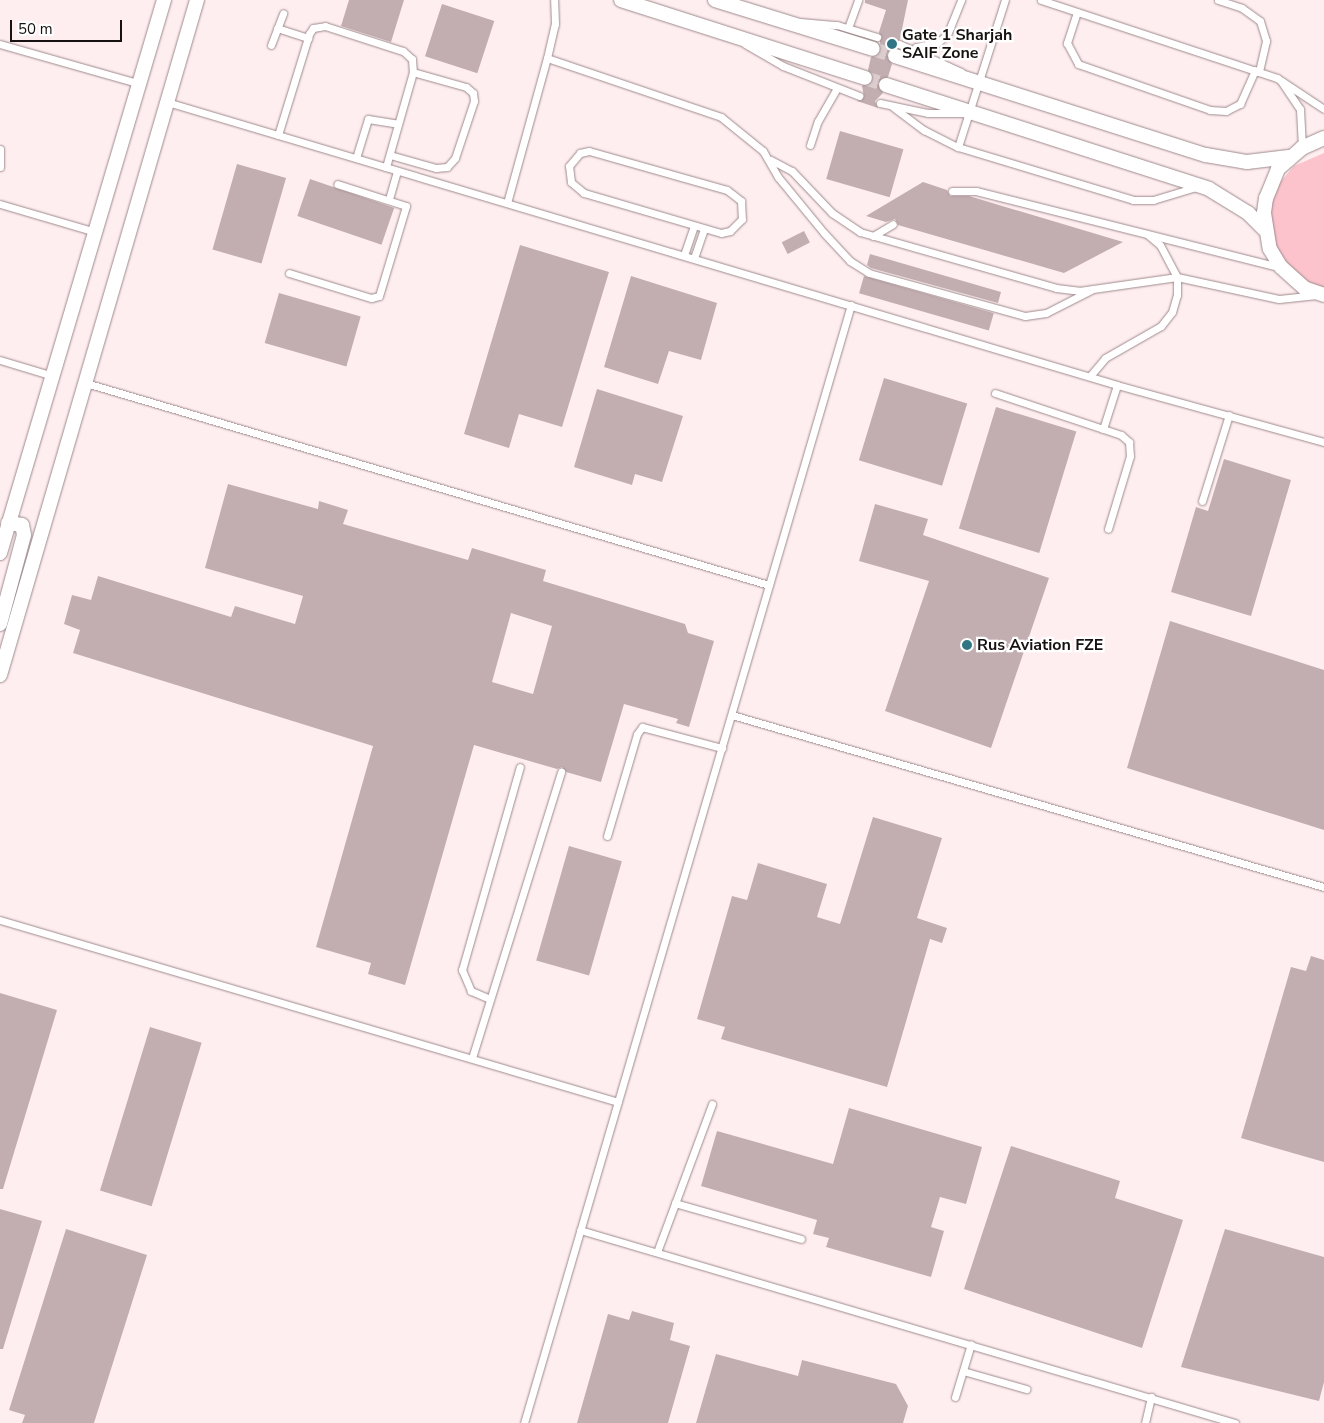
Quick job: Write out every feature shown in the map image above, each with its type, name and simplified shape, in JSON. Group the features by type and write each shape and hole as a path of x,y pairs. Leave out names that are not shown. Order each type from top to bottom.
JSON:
{"street":[{"path":"0,552 97,232 164,0"},
{"path":"0,675 197,0"},
{"path":"621,0 865,78"},
{"path":"716,0 790,23 875,43"},
{"path":"897,50 979,82 1206,155 1247,162 1289,157"},
{"path":"886,85 1198,186 1229,200 1264,229 1281,267 1321,295"},
{"path":"1264,229 1266,198 1270,183 1289,157 1302,148 1324,138"},
{"path":"0,624 24,535 22,525 8,523"}],"lane":[{"path":"507,202 555,24 554,0"},
{"path":"848,28 858,0"},
{"path":"897,50 924,47 947,35 961,0"},
{"path":"958,147 1005,0"},
{"path":"1041,0 1277,78 1324,109"},
{"path":"1077,12 1067,43 1078,64 1210,110 1226,111 1240,104 1257,71 1266,41 1260,21 1242,8 1218,0"},
{"path":"271,45 283,13"},
{"path":"790,23 822,22 848,28 875,43"},
{"path":"278,135 308,38 311,31 321,26 403,51 412,59 413,72 386,167"},
{"path":"277,28 308,38"},
{"path":"732,36 783,66 859,96"},
{"path":"0,44 140,84"},
{"path":"911,48 979,82"},
{"path":"547,58 721,117 771,160 792,171 848,226 874,236 1056,288 1091,290 1177,277 1280,299 1321,295"},
{"path":"390,155 436,168 447,167 455,158 474,101 473,92 466,87 413,72"},
{"path":"1277,78 1300,109 1302,148"},
{"path":"810,145 818,120 838,88"},
{"path":"167,102 1117,385 1324,442"},
{"path":"880,103 893,108 928,113 969,112"},
{"path":"893,108 924,130 958,147 1133,200 1153,200 1198,186"},
{"path":"356,158 368,119 398,124"},
{"path":"0,149 0,168"},
{"path":"597,152 735,194 743,210 737,226 721,233 704,229 584,193 571,182 570,166 580,153 597,152"},
{"path":"771,160 778,177 824,233 850,261 869,272 1025,316 1046,313 1091,290"},
{"path":"389,199 398,170"},
{"path":"289,273 376,298 406,209 389,199 337,184"},
{"path":"952,191 976,191 1281,267"},
{"path":"0,204 97,232"},
{"path":"874,236 893,224"},
{"path":"684,255 694,226"},
{"path":"694,258 704,229"},
{"path":"1090,376 1105,358 1161,326 1177,295 1177,277 1160,246 1147,233"},
{"path":"524,1423 850,305"},
{"path":"0,360 53,376"},
{"path":"86,384 769,586"},
{"path":"1103,430 1117,385"},
{"path":"995,394 1125,438 1131,451 1108,529"},
{"path":"1202,501 1229,415"},
{"path":"732,715 1324,887"},
{"path":"607,836 637,734 642,727 722,748"},
{"path":"490,999 471,991 462,970 520,767"},
{"path":"472,1058 561,772"},
{"path":"0,920 618,1102"},
{"path":"657,1252 712,1104"},
{"path":"675,1203 801,1239"},
{"path":"580,1230 1235,1423"},
{"path":"955,1397 971,1344"},
{"path":"963,1371 1026,1390"},
{"path":"1145,1423 1151,1398"}],"shaded area":[{"path":"1324,153 1324,294 1278,262 1268,209 1276,187 1294,166"}],"building":[{"path":"349,0 404,0 391,42 341,26"},
{"path":"865,0 908,0 900,39 887,54 892,64 888,77 878,83 883,93 875,101 878,108 857,101 864,97 862,86 873,80 868,70 871,57 881,52 879,32 886,10 865,3"},
{"path":"442,4 494,21 477,73 425,56"},
{"path":"840,131 903,149 890,197 826,179"},
{"path":"237,164 286,178 261,264 212,250"},
{"path":"310,179 394,208 381,245 297,216"},
{"path":"923,182 947,190 950,196 969,196 1123,242 1064,273 898,225 895,219 886,222 866,216"},
{"path":"804,231 810,243 788,254 782,242"},
{"path":"520,245 609,272 562,427 519,414 509,448 464,434"},
{"path":"870,254 1001,292 998,303 871,268 867,265"},
{"path":"631,276 717,303 701,360 669,351 658,384 604,367"},
{"path":"864,276 994,313 989,331 859,293"},
{"path":"279,293 361,316 346,366 265,343"},
{"path":"884,378 967,403 942,486 859,460"},
{"path":"597,389 683,416 662,482 635,474 632,485 574,467"},
{"path":"996,407 1076,432 1039,553 959,528"},
{"path":"1224,459 1291,480 1251,616 1171,592 1196,507 1208,511"},
{"path":"228,484 318,509 319,501 348,510 343,524 468,560 472,548 546,570 543,581 685,624 688,633 714,641 689,727 676,723 678,719 624,704 601,782 566,772 562,767 557,769 474,745 405,985 368,974 371,963 316,947 373,746 73,653 80,630 64,624 72,595 91,600 98,576 231,617 235,606 295,624 303,596 205,568","holes":["511,613 552,626 533,694 492,682"]},
{"name":"Rus Aviation FZE","path":"875,504 928,519 923,535 1049,578 991,748 885,711 929,581 859,561"},
{"path":"1170,621 1324,670 1324,830 1127,768"},
{"path":"873,817 942,838 917,918 947,928 942,943 930,939 887,1087 721,1039 725,1027 697,1019 732,896 747,900 758,863 827,884 817,917 840,924"},
{"path":"569,846 622,861 589,976 536,960"},
{"path":"1311,956 1324,960 1324,1162 1241,1138 1291,967 1306,971"},
{"path":"0,993 57,1010 3,1189 0,1189"},
{"path":"150,1027 202,1043 152,1206 100,1191"},
{"path":"849,1108 982,1147 966,1204 940,1197 931,1227 944,1231 931,1277 826,1247 829,1238 813,1234 817,1220 701,1186 717,1131 833,1164"},
{"path":"1011,1146 1120,1181 1115,1198 1183,1220 1142,1348 964,1289"},
{"path":"0,1209 42,1221 3,1349 0,1349"},
{"path":"66,1229 147,1255 94,1423 22,1423 25,1415 9,1410"},
{"path":"1225,1229 1324,1257 1324,1382 1319,1401 1181,1367"},
{"path":"632,1311 674,1323 670,1340 690,1346 668,1423 577,1423 608,1314 629,1320"},
{"path":"716,1354 798,1376 802,1360 896,1384 908,1406 903,1423 696,1423"}],"tunnel":[{"path":"873,49 895,56"},
{"path":"865,78 886,85"}],"place":[{"name":"Gate 1 Sharjah SAIF Zone","path":"892,44"},
{"name":"Rus Aviation FZE","path":"967,645"}]}
